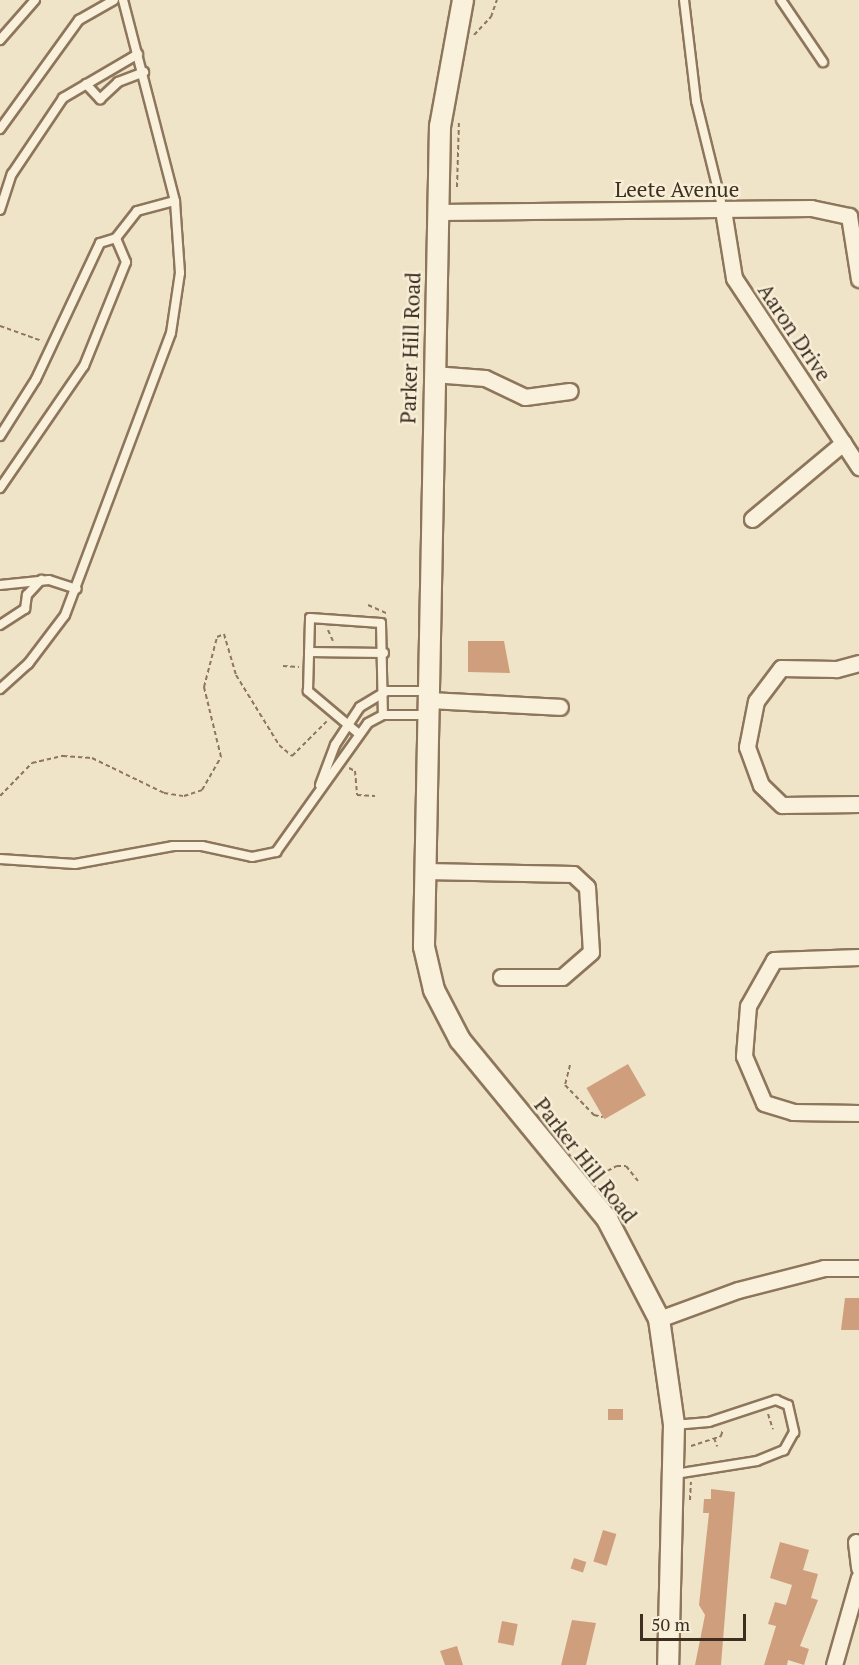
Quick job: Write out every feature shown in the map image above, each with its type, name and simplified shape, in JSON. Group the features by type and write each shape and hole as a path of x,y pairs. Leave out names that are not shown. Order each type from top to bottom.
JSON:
{"street":[{"name":"Parker Hill Road","path":"463,0 440,126 440,212 433,374 424,947 434,990 460,1040 607,1219 659,1319 680,1424 682,1473 668,1665"},
{"name":"Leete Avenue","path":"440,212 811,208 854,218 859,279"},
{"name":"Aaron Drive","path":"723,210 734,278 859,467"},
{"path":"433,374 485,378 525,397 570,391"},
{"path":"752,519 843,443"},
{"path":"859,663 836,669 781,668 756,701 747,747 761,785 782,805 859,804"},
{"path":"427,702 560,707"},
{"path":"425,871 573,874 587,886 591,952 562,977 501,977"},
{"path":"859,957 774,960 748,1006 744,1056 764,1103 793,1112 859,1113"},
{"path":"659,1319 738,1290 824,1268 859,1268"},
{"path":"856,1542 859,1568"},
{"path":"834,1665 859,1577"}],"lane":[{"path":"0,40 35,0"},
{"path":"0,129 80,20 114,0"},
{"path":"0,689 51,638 77,590 171,333 180,273 175,201 144,72 123,0"},
{"path":"684,0 696,101 723,210"},
{"path":"781,0 823,62"},
{"path":"0,210 12,174 63,98 138,54"},
{"path":"86,84 100,99 118,82 144,72"},
{"path":"0,436 36,379 90,257 100,243 116,238 137,211 175,201"},
{"path":"0,488 84,366 126,262 116,238"},
{"path":"0,585 41,580 77,590"},
{"path":"0,626 25,609 27,595 41,580"},
{"path":"359,734 332,714 308,691 310,618 381,623 384,653 383,715"},
{"path":"309,652 384,653"},
{"path":"319,789 347,725 360,707 383,693 427,702"},
{"path":"0,859 75,864 202,846 252,858 276,852 319,789 342,763 359,734 383,715 427,702"},
{"path":"680,1424 776,1400 788,1405 794,1432 784,1450 757,1461 682,1473"}],"path":[{"path":"467,43 491,17 497,0"},
{"path":"456,193 459,111"},
{"path":"0,326 51,345"},
{"path":"327,627 339,652"},
{"path":"0,796 32,763 63,756 92,758 165,793 184,796 202,790 221,758 204,687 217,637 224,634 236,675 279,745 292,756 332,714"},
{"path":"283,666 309,667"},
{"path":"342,763 355,771 357,795 375,796"},
{"path":"570,1065 565,1085 594,1115 603,1117"},
{"path":"596,1190 589,1181 617,1166 626,1166 638,1181"},
{"path":"767,1411 773,1428"},
{"path":"680,1424 682,1473 690,1510"},
{"path":"714,1438 717,1446"}],"building":[{"path":"468,641 504,641 510,673 468,672"},
{"path":"628,1064 646,1095 604,1119 586,1088"},
{"path":"845,1298 859,1298 859,1330 841,1330"},
{"path":"608,1409 623,1409 623,1420 608,1420"},
{"path":"711,1489 735,1492 721,1665 695,1665 705,1615 699,1605 709,1513 703,1513 704,1499 711,1499"},
{"path":"603,1530 616,1534 607,1566 593,1562"},
{"path":"780,1542 809,1550 803,1570 818,1574 811,1598 818,1600 800,1646 809,1649 804,1665 788,1660 787,1665 764,1665 776,1626 768,1624 775,1602 786,1605 792,1585 770,1578"},
{"path":"574,1558 586,1562 583,1572 571,1568"},
{"path":"572,1620 596,1623 586,1665 561,1665"},
{"path":"502,1621 518,1624 514,1646 498,1643"},
{"path":"457,1646 463,1665 445,1665 440,1651"}]}
